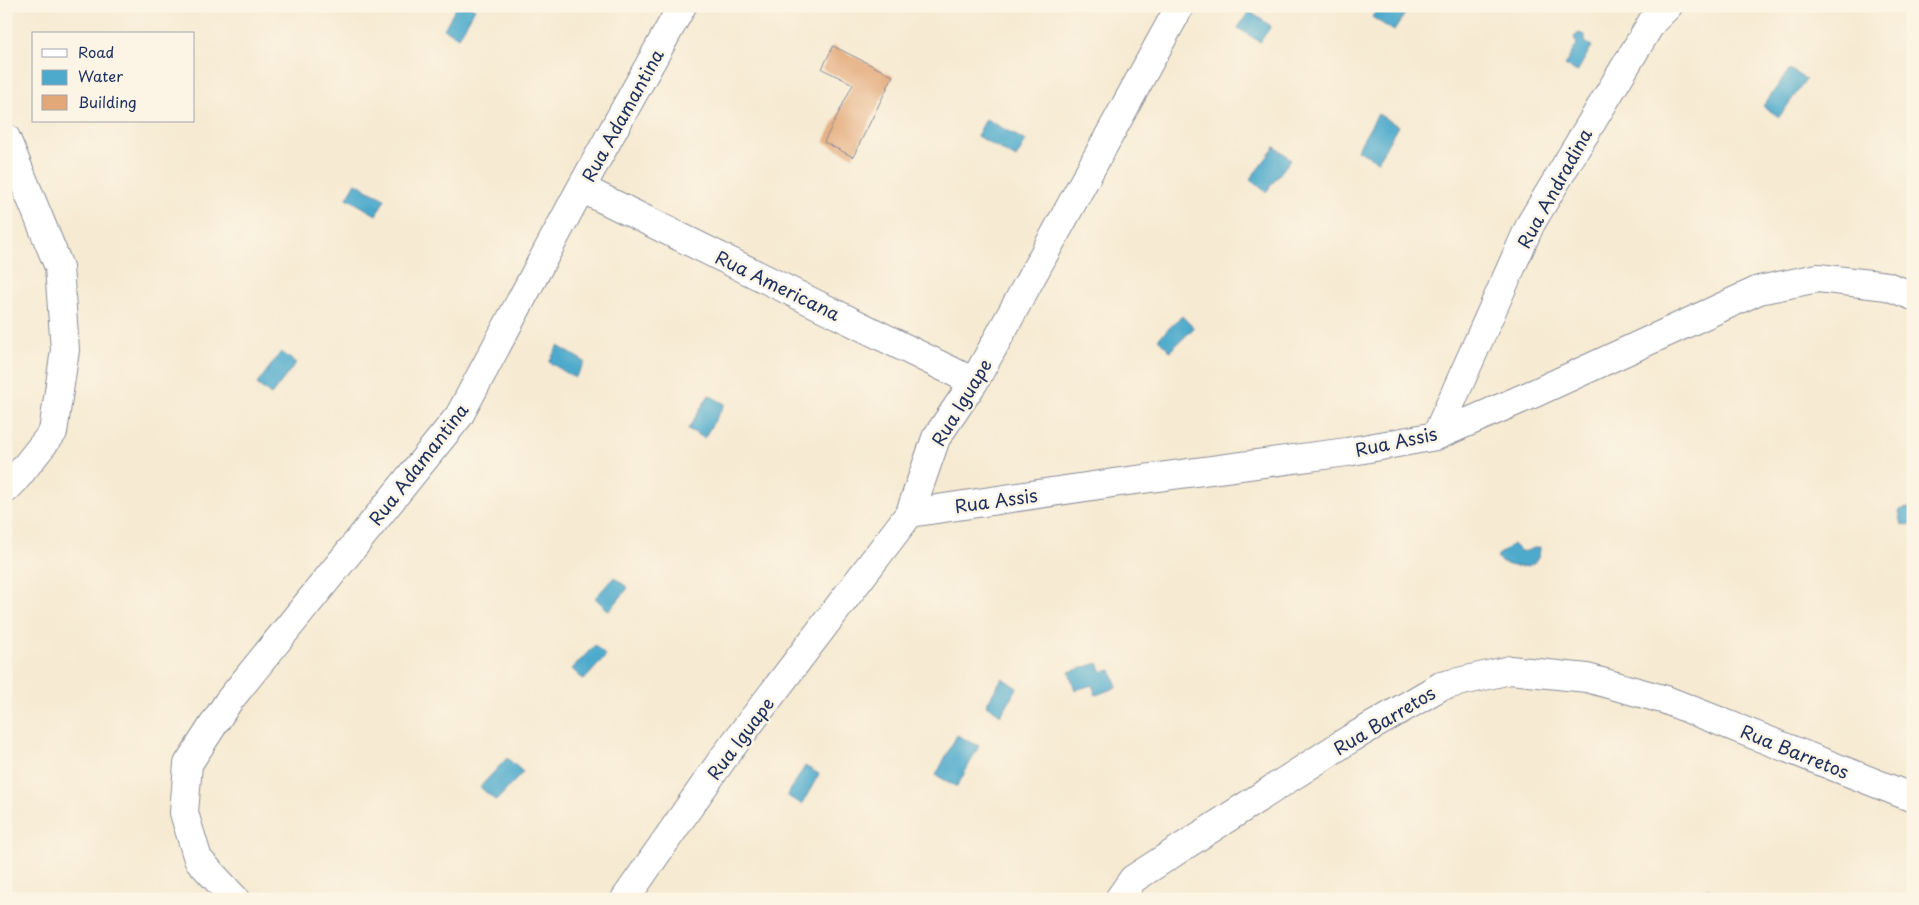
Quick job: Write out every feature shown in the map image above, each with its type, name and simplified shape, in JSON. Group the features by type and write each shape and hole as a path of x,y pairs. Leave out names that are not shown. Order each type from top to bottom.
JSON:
{"street":[{"name":"Rua Adamantina","path":"235,899 198,859 184,813 188,764 228,702 459,416 581,188 682,6"},
{"name":"Rua Iguape","path":"625,899 724,757 910,513 936,438 974,382 1180,6"},
{"name":"Rua Andradina","path":"1436,436 1531,222 1652,22 1668,6"},
{"path":"6,138 59,267 65,350 53,432 14,481 6,488"},
{"name":"Rua Americana","path":"581,188 974,382"},
{"name":"Rua Assis","path":"910,513 1113,483 1347,452 1436,436 1535,393 1759,290 1818,278 1887,286 1913,296"},
{"name":"Rua Barretos","path":"1119,899 1132,879 1358,734 1441,686 1510,670 1587,678 1666,700 1913,798"}],"water":[{"path":"457,6 471,6 475,9 459,37 444,29"},
{"path":"1379,6 1410,6 1394,31 1372,17"},
{"path":"1249,11 1271,26 1260,42 1238,28"},
{"path":"1579,33 1585,35 1585,42 1592,46 1577,72 1565,65 1577,44 1574,37"},
{"path":"1790,69 1806,80 1779,117 1763,106"},
{"path":"1378,114 1398,126 1378,161 1357,150"},
{"path":"986,119 1026,141 1016,158 977,136"},
{"path":"1275,147 1291,159 1266,192 1250,179"},
{"path":"356,183 385,199 376,215 347,198"},
{"path":"1182,316 1194,328 1170,351 1158,339"},
{"path":"558,346 585,362 575,378 549,362"},
{"path":"281,352 296,363 271,395 257,384"},
{"path":"709,395 725,404 704,438 688,429"},
{"path":"1913,507 1913,524 1902,526 1899,510"},
{"path":"1513,544 1520,551 1540,547 1539,555 1532,564 1526,566 1520,567 1501,562 1497,556"},
{"path":"614,577 628,588 609,611 595,598"},
{"path":"595,645 606,656 584,680 572,669"},
{"path":"1098,663 1102,672 1111,670 1117,687 1096,695 1092,685 1075,690 1069,672"},
{"path":"1002,678 1017,688 1001,715 986,705"},
{"path":"957,735 979,746 957,787 936,775"},
{"path":"507,758 523,772 496,801 480,787"},
{"path":"805,766 819,774 802,804 787,796"},
{"path":"1709,888 1713,899 1680,899"}],"building":[{"path":"833,46 893,76 853,157 824,142 853,84 822,69"}]}
